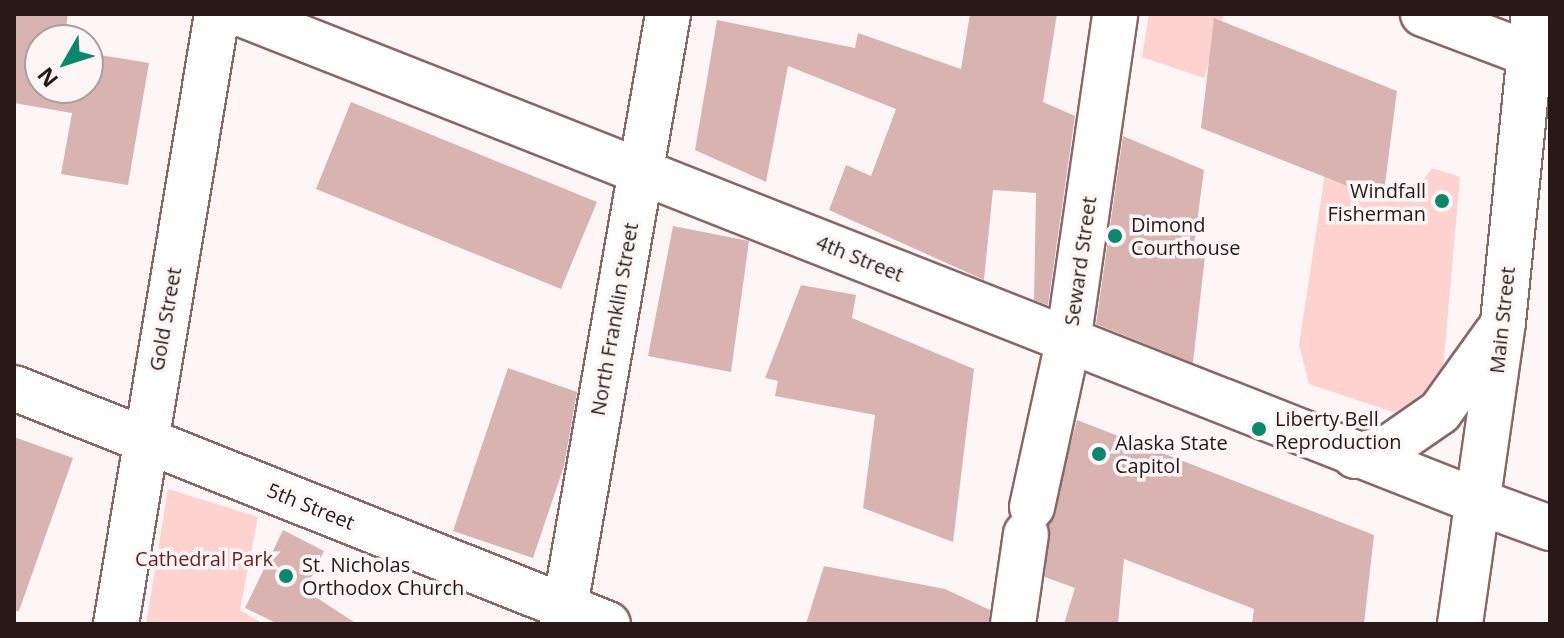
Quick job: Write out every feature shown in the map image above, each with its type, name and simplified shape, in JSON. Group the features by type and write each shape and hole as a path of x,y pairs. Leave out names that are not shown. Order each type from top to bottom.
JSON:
{"street":[{"name":"Gold Street","path":"116,624 217,14"},
{"name":"4th Street","path":"241,14 641,170 1355,456 1550,528"},
{"name":"North Franklin Street","path":"563,615 668,14"},
{"name":"Seward Street","path":"1013,624 1029,520 1068,342 1115,14"},
{"path":"1423,14 1537,42"},
{"name":"Main Street","path":"1460,624 1503,322 1537,42"},
{"path":"1355,456 1388,448 1440,412 1472,376 1503,322"},
{"name":"5th Street","path":"14,388 563,615 608,624"}],"green space":[{"path":"1149,14 1224,14 1204,78 1142,57"},
{"path":"1326,167 1409,200 1432,168 1460,177 1442,381 1422,402 1393,412 1309,384 1299,345"},
{"name":"Cathedral Park","path":"168,489 258,517 240,610 263,624 146,624"}],"building":[{"path":"14,14 68,14 66,24 24,24 24,104 104,104 104,56 149,63 128,185 61,174 72,113 14,103"},
{"path":"970,14 1057,14 1043,102 1075,116 1048,305 1034,300 1036,193 993,190 984,280 829,210 846,165 871,176 896,109 788,66 766,182 695,150 717,20 855,48 858,33 961,69"},
{"path":"1214,18 1397,91 1383,200 1201,128"},
{"path":"351,102 597,202 561,289 316,189"},
{"path":"1123,136 1204,170 1194,245 1206,247 1193,363 1096,324"},
{"path":"673,226 749,241 731,372 648,356"},
{"path":"801,285 856,295 852,318 974,369 953,542 863,508 875,415 775,396 778,381 765,378"},
{"path":"508,368 577,392 564,466 533,558 453,531"},
{"name":"Alaska State Capitol","path":"1077,420 1374,535 1364,624 1252,624 1254,609 1124,559 1118,624 1064,624 1075,588 1045,577 1049,525"},
{"path":"14,437 73,458 19,611 14,611"},
{"name":"St. Nicholas Orthodox Church","path":"283,530 324,551 305,590 357,624 278,624 245,608"},
{"path":"824,566 945,589 990,610 989,624 806,624"}],"place":[{"name":"Windfall Fisherman","path":"1442,201"},
{"name":"Dimond Courthouse","path":"1115,236"},
{"name":"Liberty Bell Reproduction","path":"1259,429"},
{"name":"Alaska State Capitol","path":"1099,454"},
{"name":"St. Nicholas Orthodox Church","path":"286,576"}]}
